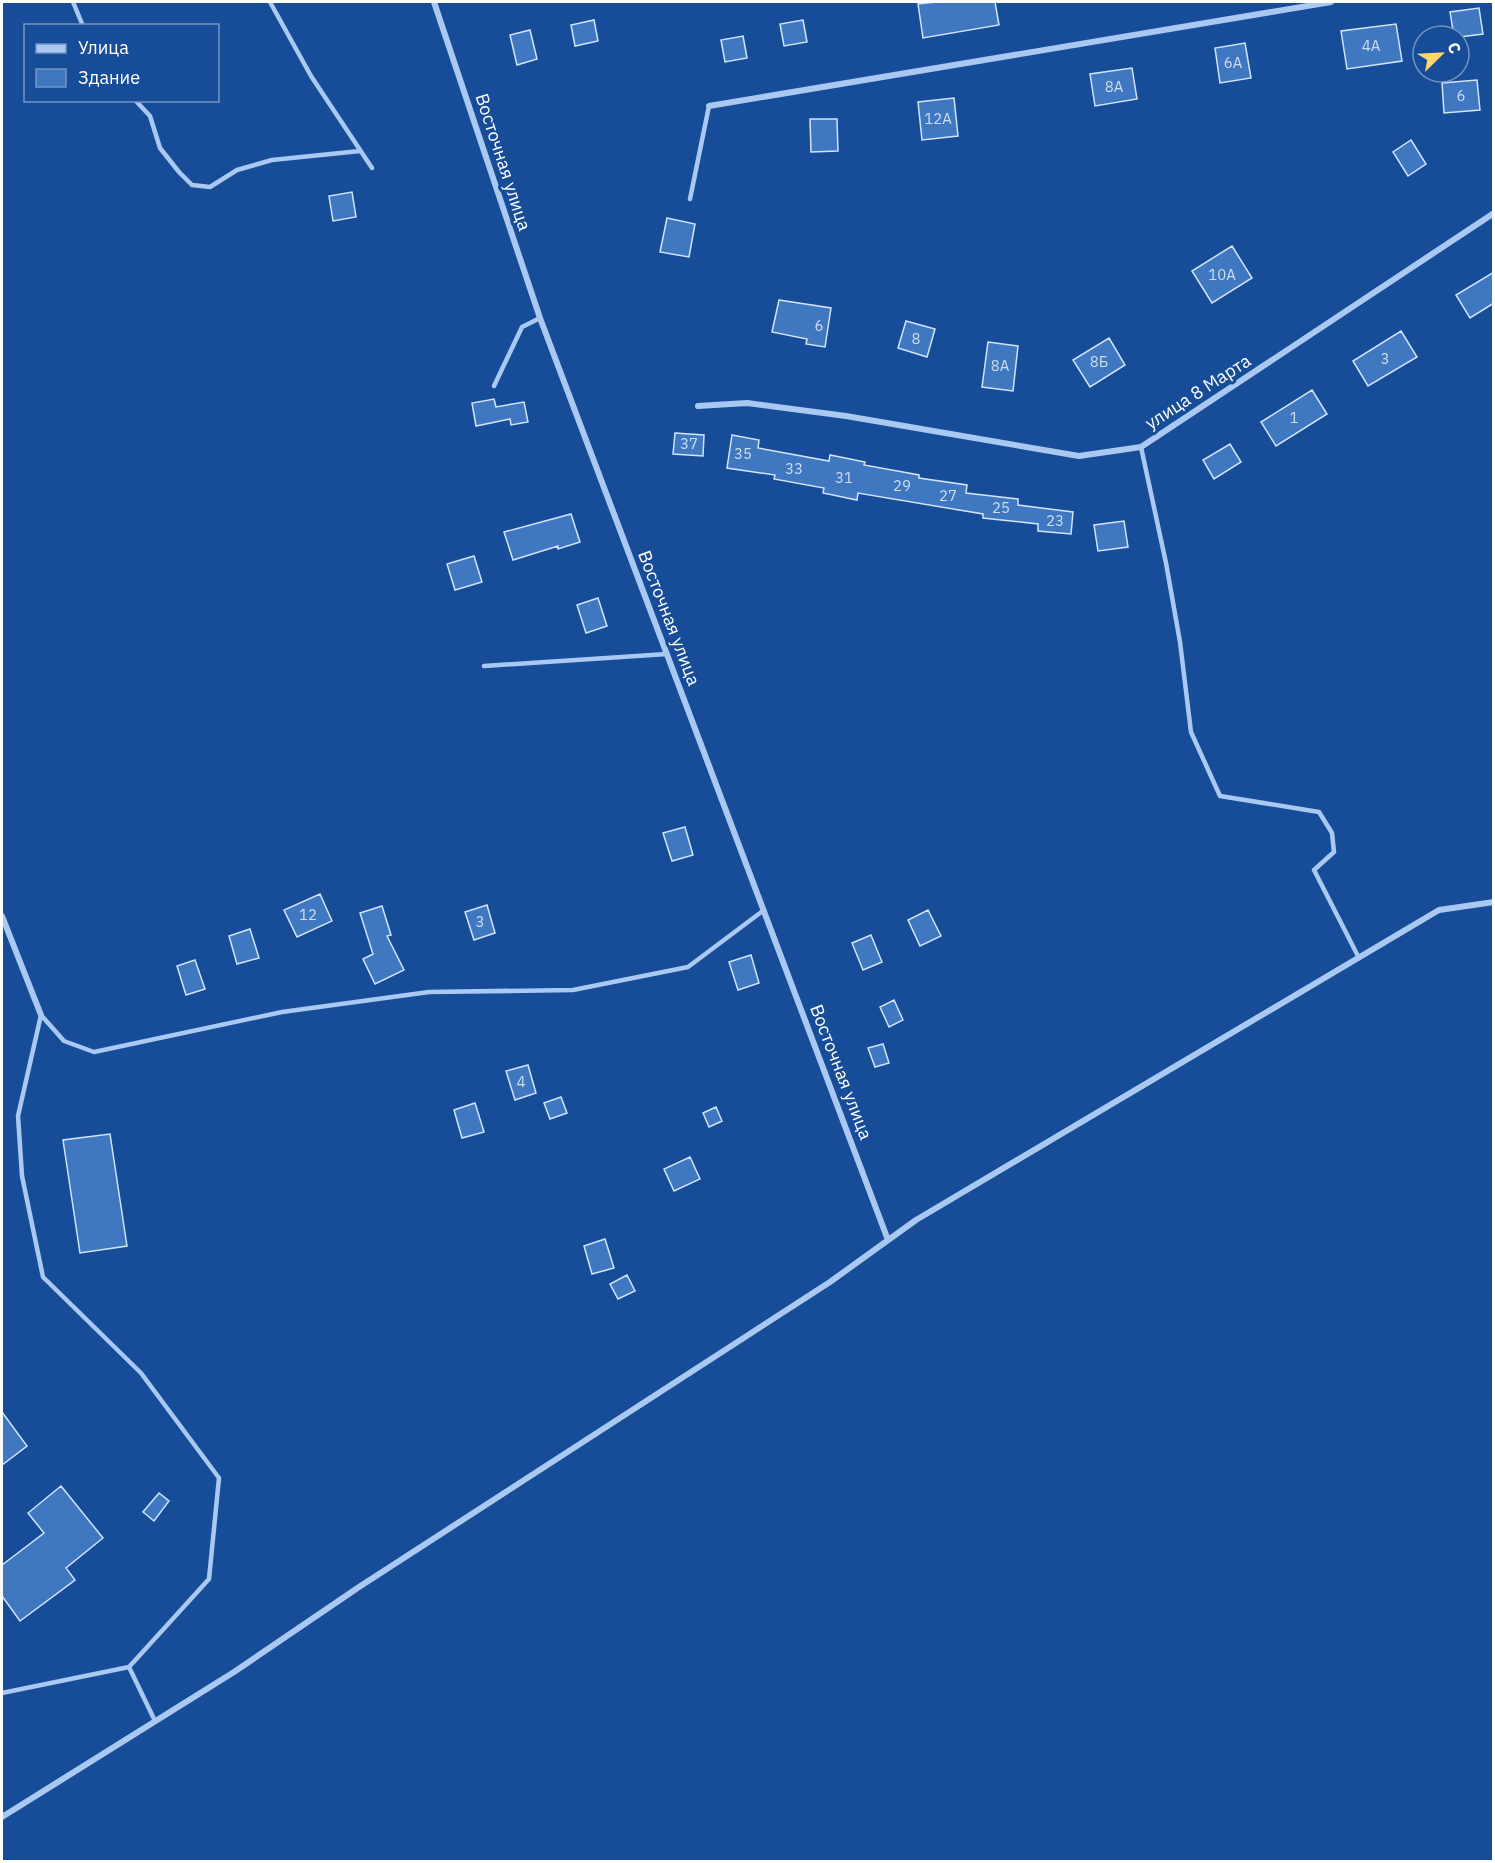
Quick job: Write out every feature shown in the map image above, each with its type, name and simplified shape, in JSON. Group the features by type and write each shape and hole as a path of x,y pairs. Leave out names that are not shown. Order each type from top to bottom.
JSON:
{"street":[{"name":"Восточная улица","path":"434,2 540,318 888,1240"},
{"path":"709,106 1331,2"},
{"name":"улица 8 Марта","path":"698,406 747,404 846,416 1078,456 1141,447 1494,213"},
{"path":"2,1817 234,1672 359,1587 830,1282 916,1220 1439,910 1494,902"},
{"path":"2,915 41,1016"}],"lane":[{"path":"73,2 82,24"},
{"path":"270,2 311,76 372,168"},
{"path":"137,102 150,116 160,148 178,172 192,185 210,188 237,170 272,160 360,151"},
{"path":"690,199 709,106"},
{"path":"494,386 522,327 540,318"},
{"path":"1141,447 1180,642 1191,732 1220,796 1319,812 1332,832 1335,852 1314,870 1359,958"},
{"path":"484,666 667,654"},
{"path":"41,1016 64,1041 94,1052 282,1012 429,992 573,990 688,967 764,910"},
{"path":"2,1693 129,1667 209,1579 219,1478 141,1374 44,1276 22,1176 18,1116 41,1016"},
{"path":"129,1667 155,1721"}],"building":[{"path":"995,2 999,25 923,38 918,4"},
{"path":"1479,8 1483,34 1471,36 1471,24 1452,24 1450,12"},
{"path":"594,20 598,41 575,46 571,25"},
{"path":"803,20 807,42 784,46 780,24"},
{"path":"1396,24 1402,61 1347,69 1341,31"},
{"path":"530,30 537,59 517,65 510,35"},
{"path":"743,36 747,58 725,62 721,40"},
{"path":"1245,43 1251,78 1220,83 1215,48"},
{"path":"1132,68 1137,99 1095,106 1090,74"},
{"path":"1477,80 1480,110 1444,113 1442,84 1471,84 1471,81"},
{"path":"954,98 958,136 922,140 918,102"},
{"path":"810,119 837,119 838,151 811,152"},
{"path":"1411,140 1426,164 1408,176 1393,152"},
{"path":"352,192 356,217 333,221 329,196"},
{"path":"667,218 695,224 689,257 660,252"},
{"path":"1232,246 1252,278 1212,303 1192,271"},
{"path":"1494,272 1494,303 1470,318 1456,295"},
{"path":"779,300 831,308 825,347 806,344 807,339 772,332"},
{"path":"906,321 935,329 927,357 898,348"},
{"path":"1401,331 1417,357 1368,386 1353,361"},
{"path":"1109,338 1125,365 1090,387 1073,360"},
{"path":"988,342 1018,346 1013,391 982,387"},
{"path":"1312,390 1327,414 1276,446 1261,422"},
{"path":"494,399 496,407 524,402 528,422 511,425 510,419 476,426 472,403"},
{"path":"675,433 704,435 703,456 673,454"},
{"path":"732,435 759,440 758,448 829,461 830,455 865,462 864,465 919,475 919,478 967,485 966,493 1018,499 1018,505 1073,512 1071,534 1038,531 1038,524 983,518 983,514 858,493 857,500 823,493 824,488 774,479 775,475 727,468"},
{"path":"1230,444 1241,462 1214,479 1203,460"},
{"path":"571,514 580,542 558,549 558,546 513,560 504,532"},
{"path":"1124,521 1128,547 1098,551 1094,525"},
{"path":"474,556 482,582 455,590 447,564"},
{"path":"598,598 607,626 586,633 577,605"},
{"path":"685,827 693,855 672,861 663,833"},
{"path":"320,894 332,921 297,937 284,910"},
{"path":"487,905 495,933 474,940 465,912"},
{"path":"382,906 391,935 387,936 404,970 375,984 363,959 373,954 360,913"},
{"path":"928,910 941,936 920,946 908,920"},
{"path":"250,929 259,958 237,964 229,936"},
{"path":"871,935 882,962 863,970 852,943"},
{"path":"751,955 759,983 738,990 729,962"},
{"path":"195,960 205,989 186,995 177,966"},
{"path":"894,1000 903,1020 889,1027 880,1007"},
{"path":"883,1044 889,1063 875,1067 868,1048"},
{"path":"528,1065 536,1093 515,1100 506,1071"},
{"path":"561,1097 567,1113 550,1119 544,1103"},
{"path":"475,1103 484,1132 462,1138 454,1110"},
{"path":"716,1107 722,1121 709,1127 703,1113"},
{"path":"110,1134 127,1246 80,1253 63,1140"},
{"path":"690,1157 700,1179 674,1191 664,1169"},
{"path":"605,1239 614,1268 592,1274 584,1246"},
{"path":"627,1275 635,1291 618,1299 610,1284"},
{"path":"2,1412 27,1446 2,1465"},
{"path":"61,1486 103,1538 66,1568 75,1580 20,1621 2,1596 2,1565 44,1533 28,1513"},
{"path":"159,1493 169,1501 154,1521 143,1512"}]}
